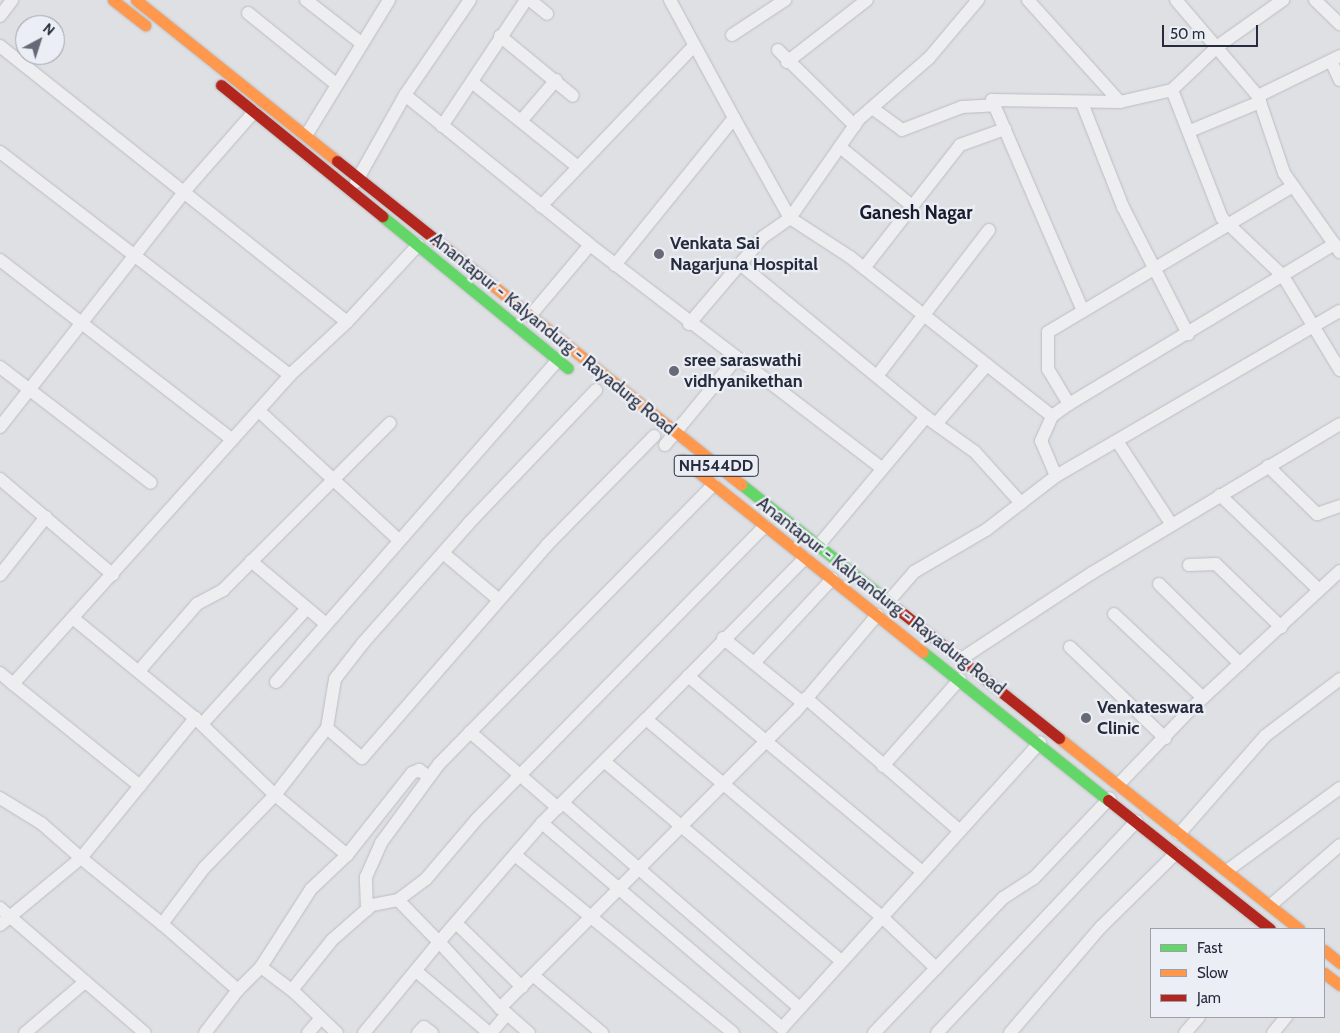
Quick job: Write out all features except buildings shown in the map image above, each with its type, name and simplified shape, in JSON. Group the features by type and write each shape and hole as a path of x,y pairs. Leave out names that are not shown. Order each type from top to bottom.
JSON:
{"highway":[{"name":"Anantapur - Kalyandurg - Rayadurg Road","path":"113,0 610,401"},
{"name":"Anantapur - Kalyandurg - Rayadurg Road","path":"136,0 360,176 675,434 1179,834 1228,870 1298,928"},
{"name":"Anantapur - Kalyandurg - Rayadurg Road","path":"650,434 1040,742 1269,928"},
{"path":"1325,951 1340,963"},
{"path":"1325,974 1340,985"}],"street":[{"path":"0,16 12,0"},
{"path":"306,0 361,43"},
{"path":"350,190 360,176 405,95 470,0"},
{"path":"442,126 473,83 500,36 526,0"},
{"path":"530,0 547,14"},
{"path":"670,0 790,218 864,268 1052,416"},
{"path":"732,35 785,0"},
{"path":"690,324 764,237 790,218 855,126 872,108 929,58 978,0"},
{"path":"1028,0 1120,102"},
{"path":"1056,476 1040,441 1052,416 1283,276 1337,248 1284,173 1259,99 1218,46 1176,0"},
{"path":"1083,311 992,100 1082,103 1120,102 1172,90 1218,46 1283,0"},
{"path":"1315,0 1340,24"},
{"path":"787,62 863,1"},
{"path":"307,134 384,2"},
{"path":"248,13 336,84"},
{"path":"500,36 556,80 573,96"},
{"path":"0,46 347,322"},
{"path":"541,206 694,46"},
{"path":"778,50 787,62 855,126"},
{"path":"1190,131 1259,99 1335,59 1340,80"},
{"path":"521,121 556,80"},
{"path":"473,83 578,167"},
{"path":"1172,90 1227,224 1283,276 1312,328 1340,370"},
{"path":"405,95 541,206 736,360 882,468"},
{"path":"1082,103 1123,207 1188,334"},
{"path":"872,108 902,130 962,107 994,105"},
{"path":"0,427 82,325 184,192 254,112"},
{"path":"615,265 653,213 700,164 734,118"},
{"path":"864,268 960,145 1005,129"},
{"path":"840,147 912,206"},
{"path":"0,152 290,375"},
{"path":"1069,404 1048,370 1048,332 1227,224 1294,186"},
{"path":"878,376 989,230"},
{"path":"530,316 590,245"},
{"path":"13,684 74,619 290,375 347,322 418,246"},
{"path":"0,260 232,439"},
{"path":"740,264 931,420 975,452 1021,503"},
{"path":"888,602 914,572 1021,503 1056,476 1340,310"},
{"path":"276,682 325,623 558,360"},
{"path":"665,446 736,360"},
{"path":"818,546 882,468 987,365"},
{"path":"0,367 151,483"},
{"path":"162,924 204,868 275,795 327,728 335,678 589,384"},
{"path":"258,411 332,481 399,540"},
{"path":"139,671 198,604 223,590 390,423"},
{"path":"960,659 1172,524 1340,424"},
{"path":"327,728 362,758 498,599 650,434"},
{"path":"1117,441 1172,524"},
{"path":"1268,466 1317,514 1340,506"},
{"path":"0,478 113,575"},
{"path":"367,910 366,877 381,843 430,776 470,732 714,484"},
{"path":"1220,495 1319,590"},
{"path":"0,576 46,517"},
{"path":"292,990 332,940 367,910 398,900 426,879 522,775 765,526"},
{"path":"443,552 498,599"},
{"path":"364,1033 456,922 542,824 605,762 723,638 805,558"},
{"path":"251,561 325,623"},
{"path":"1189,565 1216,564 1281,627"},
{"path":"1118,784 1203,698 1340,571"},
{"path":"754,663 832,579"},
{"path":"1159,584 1240,664"},
{"path":"144,1033 85,982 3,916 81,858 140,786 198,721 307,608"},
{"path":"416,971 490,1033 522,987 594,918 680,826 765,742 804,701 877,614"},
{"path":"1114,614 1203,698"},
{"path":"74,619 198,721 275,795 347,855"},
{"path":"723,638 804,701 958,829"},
{"path":"1070,647 1165,738"},
{"path":"0,673 140,786"},
{"path":"688,676 921,871"},
{"path":"883,766 960,680"},
{"path":"1179,834 1265,736 1340,680"},
{"path":"646,719 721,785 881,916 936,968"},
{"path":"470,732 640,869 800,1008"},
{"path":"542,824 780,1031 958,829 1040,742"},
{"path":"605,762 841,961"},
{"path":"205,1033 238,990 261,967 311,889 347,855 414,770 430,776"},
{"path":"1228,870 1340,788"},
{"path":"0,798 42,823 238,990"},
{"path":"874,1033 1003,898 1043,869 1110,798"},
{"path":"937,1033 1137,821"},
{"path":"1271,905 1340,845"},
{"path":"1010,1033 1101,927 1176,853"},
{"path":"515,855 733,1033"},
{"path":"398,900 504,1011 529,1033"},
{"path":"456,922 522,987"},
{"path":"261,967 292,990 337,1033"},
{"path":"534,976 602,1033"},
{"path":"25,1033 85,982"},
{"path":"308,1033 321,1018"},
{"path":"1185,1033 1198,1018"},
{"path":"1273,1033 1285,1018"},
{"path":"418,1033 424,1027 432,1033"}],"traffic: fast":[{"path":"382,216 568,368"},
{"path":"741,484 895,607"},
{"path":"923,652 1108,800"}],"traffic: slow":[{"path":"113,0 145,25"},
{"path":"136,0 337,161"},
{"path":"486,280 741,484"},
{"path":"683,460 923,652"},
{"path":"1059,738 1298,928"},
{"path":"1325,951 1340,963"},
{"path":"1325,974 1340,985"}],"traffic: jam":[{"path":"221,85 382,216"},
{"path":"337,161 486,280"},
{"path":"895,607 1059,738"},
{"path":"1108,800 1269,928"}],"place":[{"name":"Venkata Sai Nagarjuna Hospital","path":"659,254"},
{"name":"sree saraswathi vidhyanikethan","path":"674,371"},
{"name":"Venkateswara Clinic","path":"1086,718"}],"district":[{"name":"Ganesh Nagar","path":"916,213"}]}
